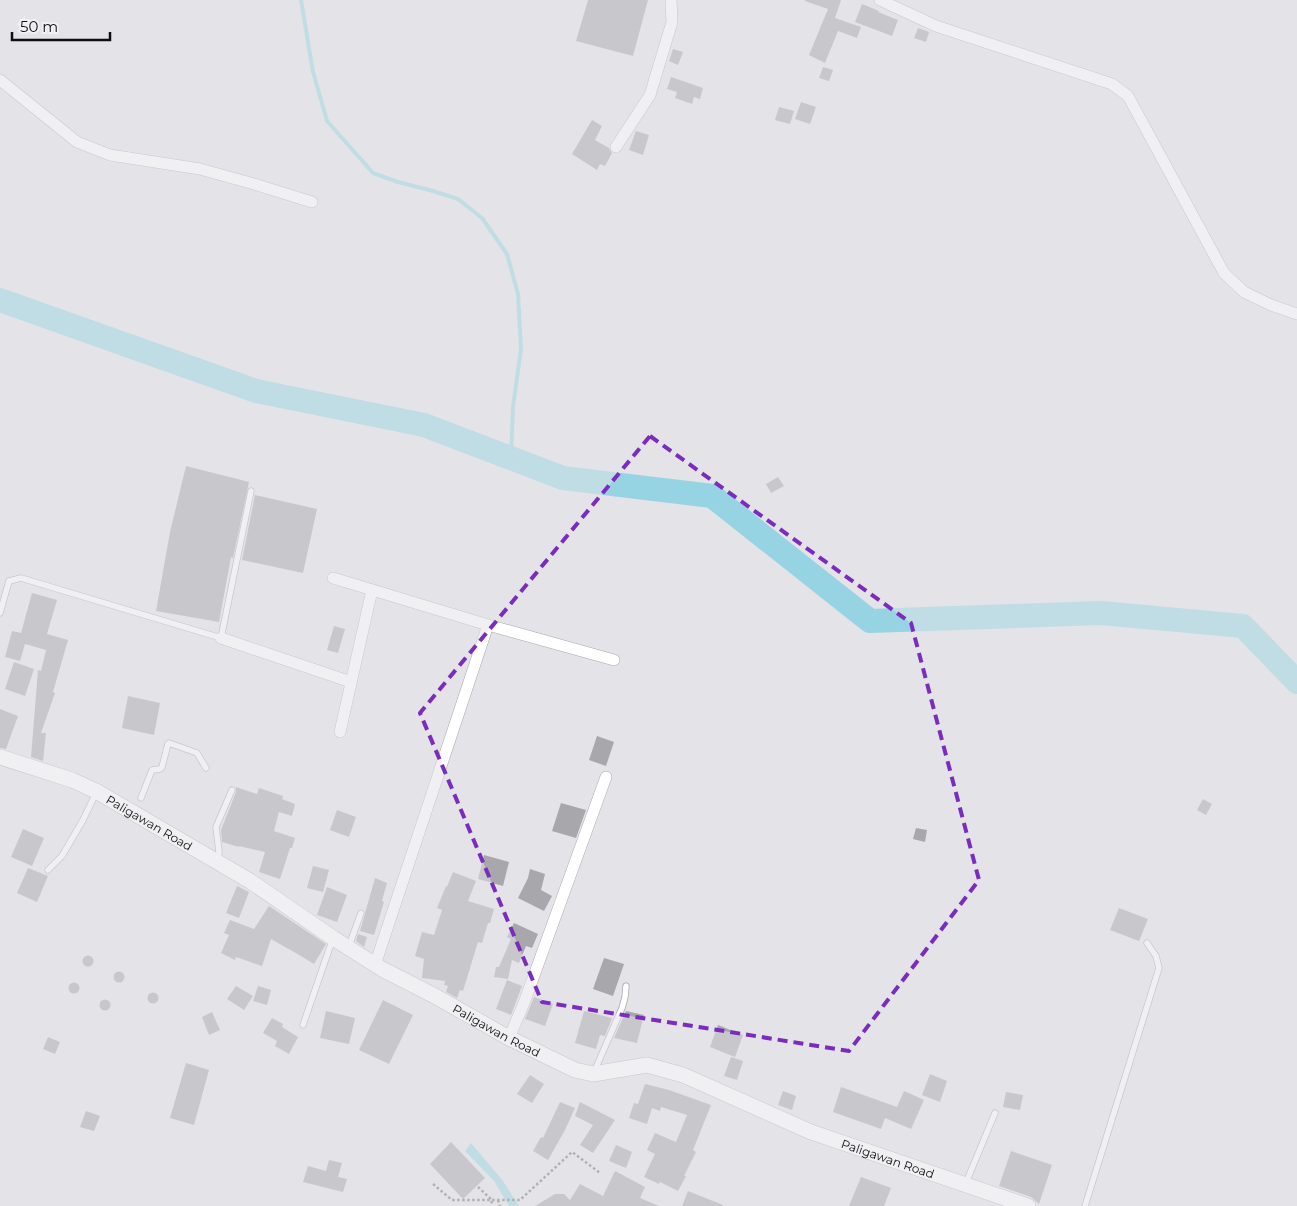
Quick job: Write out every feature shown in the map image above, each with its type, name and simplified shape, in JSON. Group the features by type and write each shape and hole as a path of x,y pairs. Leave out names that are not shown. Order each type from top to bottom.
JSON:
{"street":[{"path":"616,147 650,95 672,22 671,0"},
{"path":"880,0 936,26 1112,84 1128,96 1224,273 1244,292 1271,305 1297,314"},
{"path":"0,80 77,142 110,155 200,170 312,202"},
{"path":"333,578 488,625 614,660"},
{"path":"340,732 372,590"},
{"path":"375,965 488,625"},
{"path":"221,638 351,682"},
{"name":"Paligawan Road","path":"0,756 72,780 136,809 250,881 375,965 509,1038 575,1070 593,1074 647,1065 683,1075 811,1132 965,1185 1005,1202 1028,1206"},
{"path":"509,1038 524,1003 606,777"}],"lane":[{"path":"0,613 10,581 21,578 221,638 251,491"},
{"path":"141,798 152,770 162,767 169,743 197,753 206,768"},
{"path":"218,862 219,852 216,827 232,790"},
{"path":"48,870 62,856 83,820 96,791"},
{"path":"348,948 361,913"},
{"path":"303,1025 333,938"},
{"path":"1085,1206 1159,968 1156,956 1146,943"},
{"path":"593,1074 622,1008 626,986"},
{"path":"965,1185 995,1113"}],"path":[{"path":"433,1184 452,1200 520,1200 572,1152 600,1173"},
{"path":"478,1187 492,1200 492,1206"},
{"path":"499,1200 500,1206"}],"highlighted area":[{"path":"650,436 911,623 979,880 849,1051 542,1002 420,713"}],"water":[{"path":"471,1143 503,1181 519,1206 509,1206 494,1181 465,1151"}],"building":[{"path":"588,0 648,0 633,56 576,41"},
{"path":"805,0 841,0 835,18 861,27 857,38 838,31 825,63 809,55 828,9"},
{"path":"862,4 898,20 892,36 855,22"},
{"path":"918,28 929,32 926,42 914,38"},
{"path":"673,49 683,52 678,65 669,61"},
{"path":"823,67 833,70 829,81 819,78"},
{"path":"671,77 703,88 700,99 694,97 692,104 675,98 677,92 667,89"},
{"path":"801,102 816,107 810,124 795,119"},
{"path":"779,107 794,111 790,124 775,120"},
{"path":"592,120 602,126 595,140 609,148 612,153 605,166 600,164 597,170 572,154"},
{"path":"636,131 649,135 643,155 629,150"},
{"path":"186,466 249,482 233,558 231,557 219,622 156,611 170,532"},
{"path":"778,477 784,486 771,493 766,484"},
{"path":"255,495 317,509 303,573 242,560"},
{"path":"32,593 57,600 47,634 68,640 53,692 55,693 41,733 46,733 43,761 31,757 38,670 41,671 46,650 25,644 20,661 5,657 12,631 21,633"},
{"path":"334,626 345,629 338,653 327,650"},
{"path":"14,662 34,669 25,696 5,689"},
{"path":"128,696 160,703 154,735 122,728"},
{"path":"0,709 18,716 6,749 0,748"},
{"path":"597,736 614,742 606,766 589,760"},
{"path":"236,787 257,794 259,788 283,796 282,799 295,804 292,816 279,812 274,831 295,838 280,879 259,872 265,852 222,842 221,830 236,792"},
{"path":"1203,799 1212,804 1206,815 1197,810"},
{"path":"561,803 586,810 576,838 552,831"},
{"path":"337,810 356,817 349,837 330,830"},
{"path":"916,828 927,830 925,842 913,839"},
{"path":"23,829 44,838 32,866 11,857"},
{"path":"484,855 509,862 503,886 478,879"},
{"path":"313,866 329,870 323,892 307,888"},
{"path":"28,868 48,876 37,902 17,893"},
{"path":"530,869 545,874 541,890 552,896 544,911 518,898 528,878"},
{"path":"453,872 476,881 468,901 494,909 482,943 478,942 463,991 460,990 457,998 446,992 448,986 444,985 445,981 422,978 424,959 415,956 422,932 434,935 442,910 437,908"},
{"path":"375,878 387,883 382,901 384,902 374,935 360,931"},
{"path":"237,886 249,892 239,918 226,913"},
{"path":"327,887 347,895 337,922 317,915"},
{"path":"269,906 326,944 314,964 271,939 262,966 236,957 235,960 221,953 229,935 224,933 230,920 254,929"},
{"path":"1119,908 1148,919 1139,941 1110,930"},
{"path":"514,923 538,934 532,948 526,946 519,963 512,960 508,979 494,977 496,967 499,967 511,939 507,937"},
{"path":"358,934 367,937 364,947 356,941"},
{"path":"86,956 90,956 93,961 92,965 86,966 83,963 83,959"},
{"path":"604,958 624,964 613,996 593,989"},
{"path":"117,972 121,972 124,977 123,981 117,982 114,979 114,975"},
{"path":"507,980 522,986 511,1015 496,1009"},
{"path":"72,983 76,983 79,988 78,992 72,993 69,990 69,986"},
{"path":"236,986 253,996 244,1010 227,999"},
{"path":"258,986 271,990 267,1005 253,1001"},
{"path":"151,993 155,993 158,998 157,1002 151,1003 148,1000 148,996"},
{"path":"534,997 553,1004 545,1026 525,1019"},
{"path":"103,1000 107,1000 110,1005 109,1009 103,1010 100,1007 100,1003"},
{"path":"383,1000 413,1015 389,1064 359,1050"},
{"path":"326,1011 355,1018 349,1044 320,1038"},
{"path":"584,1011 612,1018 605,1036 600,1035 596,1049 575,1043"},
{"path":"626,1011 644,1015 637,1043 614,1038"},
{"path":"212,1012 220,1030 209,1035 202,1017"},
{"path":"272,1018 283,1024 282,1027 298,1037 289,1054 275,1046 277,1041 263,1033"},
{"path":"718,1025 743,1035 735,1057 710,1047"},
{"path":"48,1037 60,1042 55,1054 43,1049"},
{"path":"731,1057 743,1061 737,1080 724,1076"},
{"path":"186,1063 209,1070 194,1125 170,1118"},
{"path":"930,1074 947,1081 940,1102 922,1095"},
{"path":"530,1075 544,1084 532,1103 517,1094"},
{"path":"645,1084 669,1090 711,1105 693,1150 696,1152 678,1191 644,1177 655,1154 647,1150 655,1133 676,1142 687,1115 661,1107 660,1111 652,1108 647,1124 629,1118 634,1103 638,1104"},
{"path":"841,1087 897,1107 904,1091 924,1100 911,1129 885,1118 881,1129 833,1112"},
{"path":"783,1091 796,1096 792,1110 778,1105"},
{"path":"1006,1092 1023,1095 1020,1110 1003,1107"},
{"path":"560,1102 575,1108 548,1160 533,1151 541,1137 543,1138"},
{"path":"580,1102 615,1120 593,1153 580,1145 593,1125 575,1116"},
{"path":"86,1111 100,1116 94,1131 80,1127"},
{"path":"451,1142 485,1178 463,1199 430,1164"},
{"path":"616,1145 632,1152 626,1168 609,1161"},
{"path":"1011,1151 1052,1165 1039,1204 1031,1197 999,1186"},
{"path":"329,1160 342,1163 338,1177 347,1179 343,1192 303,1182 308,1166 326,1171"},
{"path":"615,1171 645,1187 640,1198 659,1206 535,1206 555,1194 564,1194 570,1200 580,1184 603,1196"},
{"path":"861,1177 891,1188 884,1206 849,1206"},
{"path":"688,1191 723,1205 723,1206 682,1206"}],"waterway":[{"path":"301,0 313,72 327,121 373,173 458,199 482,218 507,254 518,294 521,349 513,407 511,458"},
{"path":"0,300 256,391 424,425 563,478 712,496 870,621 1101,613 1243,626 1297,682"}]}
